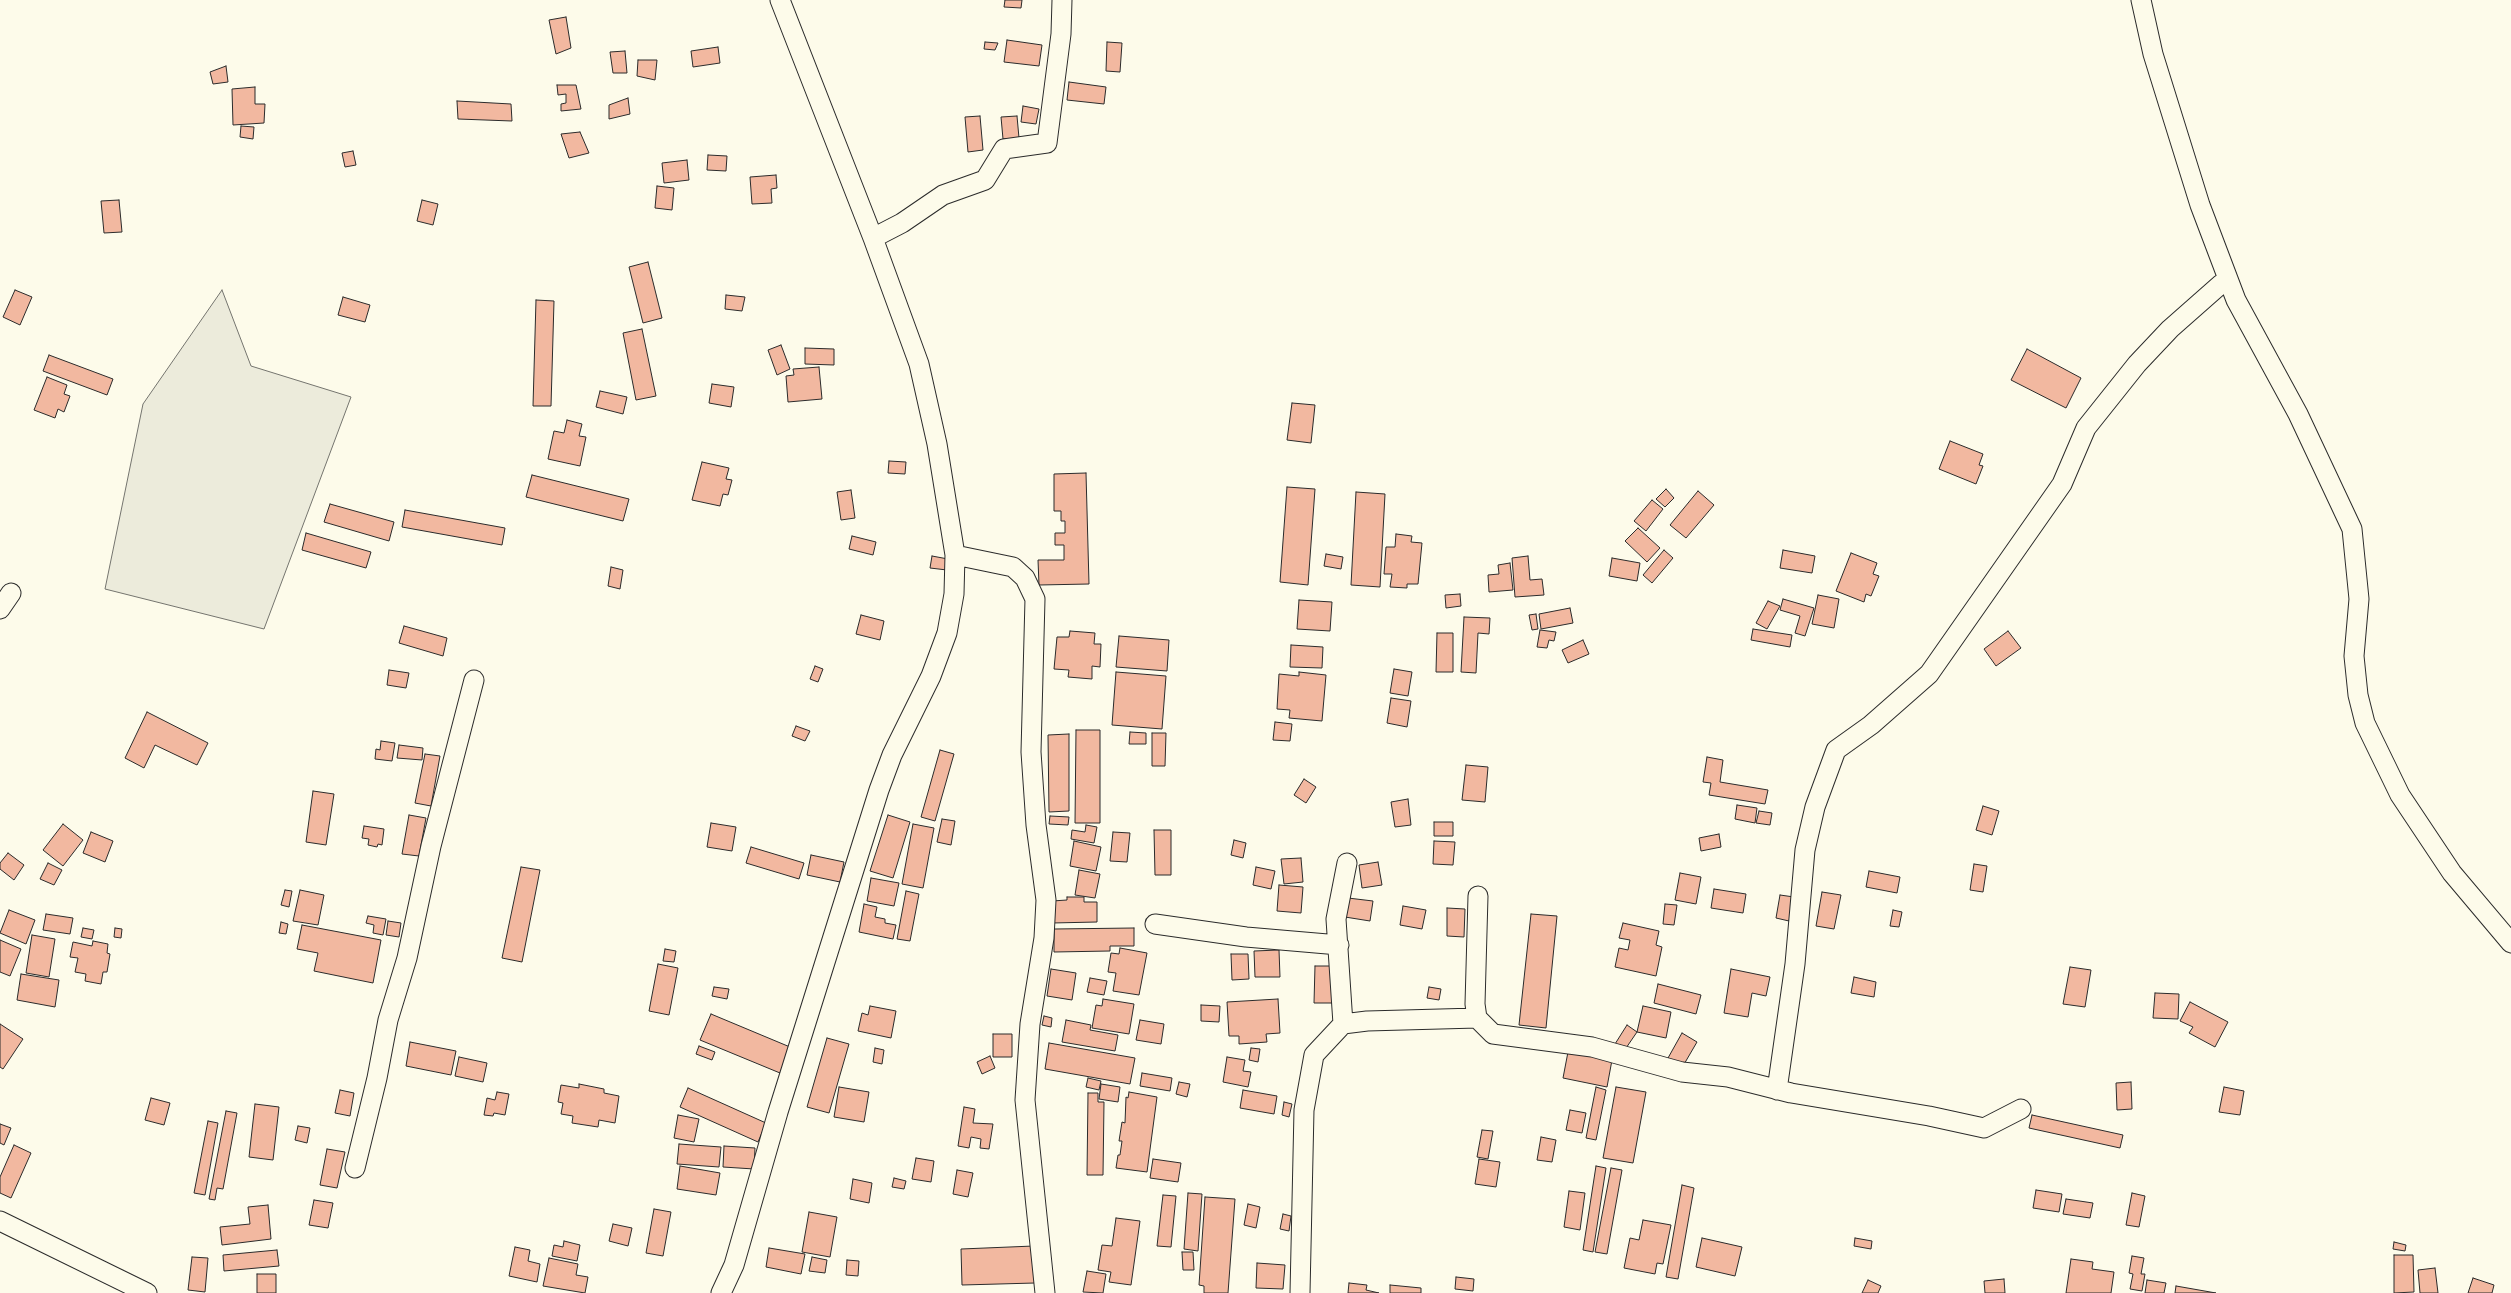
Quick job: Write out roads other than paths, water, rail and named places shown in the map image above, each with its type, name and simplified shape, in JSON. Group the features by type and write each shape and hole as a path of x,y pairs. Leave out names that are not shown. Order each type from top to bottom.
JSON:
{"street":[{"path":"722,1293 734,1264 778,1112 879,790 892,755 931,676 947,633 954,594 955,555 937,444 919,364 873,238 780,0"},
{"path":"873,238 902,223 943,195 985,180 1004,149 1047,143 1061,34 1062,0"},
{"path":"2140,0 2153,54 2194,186 2236,300 2298,414 2352,529 2359,599 2354,656 2358,695 2365,723 2400,795 2452,873 2511,943"},
{"path":"1777,1090 1795,964 1805,850 1815,807 1836,750 1871,725 1929,674 2062,484 2086,428 2170,328 2222,284"},
{"path":"955,555 1013,568 1025,578 1034,599 1031,752 1036,825 1046,900 1044,938 1030,1024 1025,1100 1045,1293"},
{"path":"0,609 12,593"},
{"path":"355,1168 377,1078 388,1020 407,958 431,846 474,680"},
{"path":"1343,1024 1336,919 1347,863"},
{"path":"1478,896 1475,1004 1477,1018 1493,1034 1592,1047 1682,1072 1728,1077 1777,1090 1984,1128 2021,1108"},
{"path":"1155,924 1246,937 1339,945"},
{"path":"1300,1293 1304,1110 1314,1055 1343,1024 1367,1021 1477,1018"},
{"path":"0,1221 147,1293"}]}
